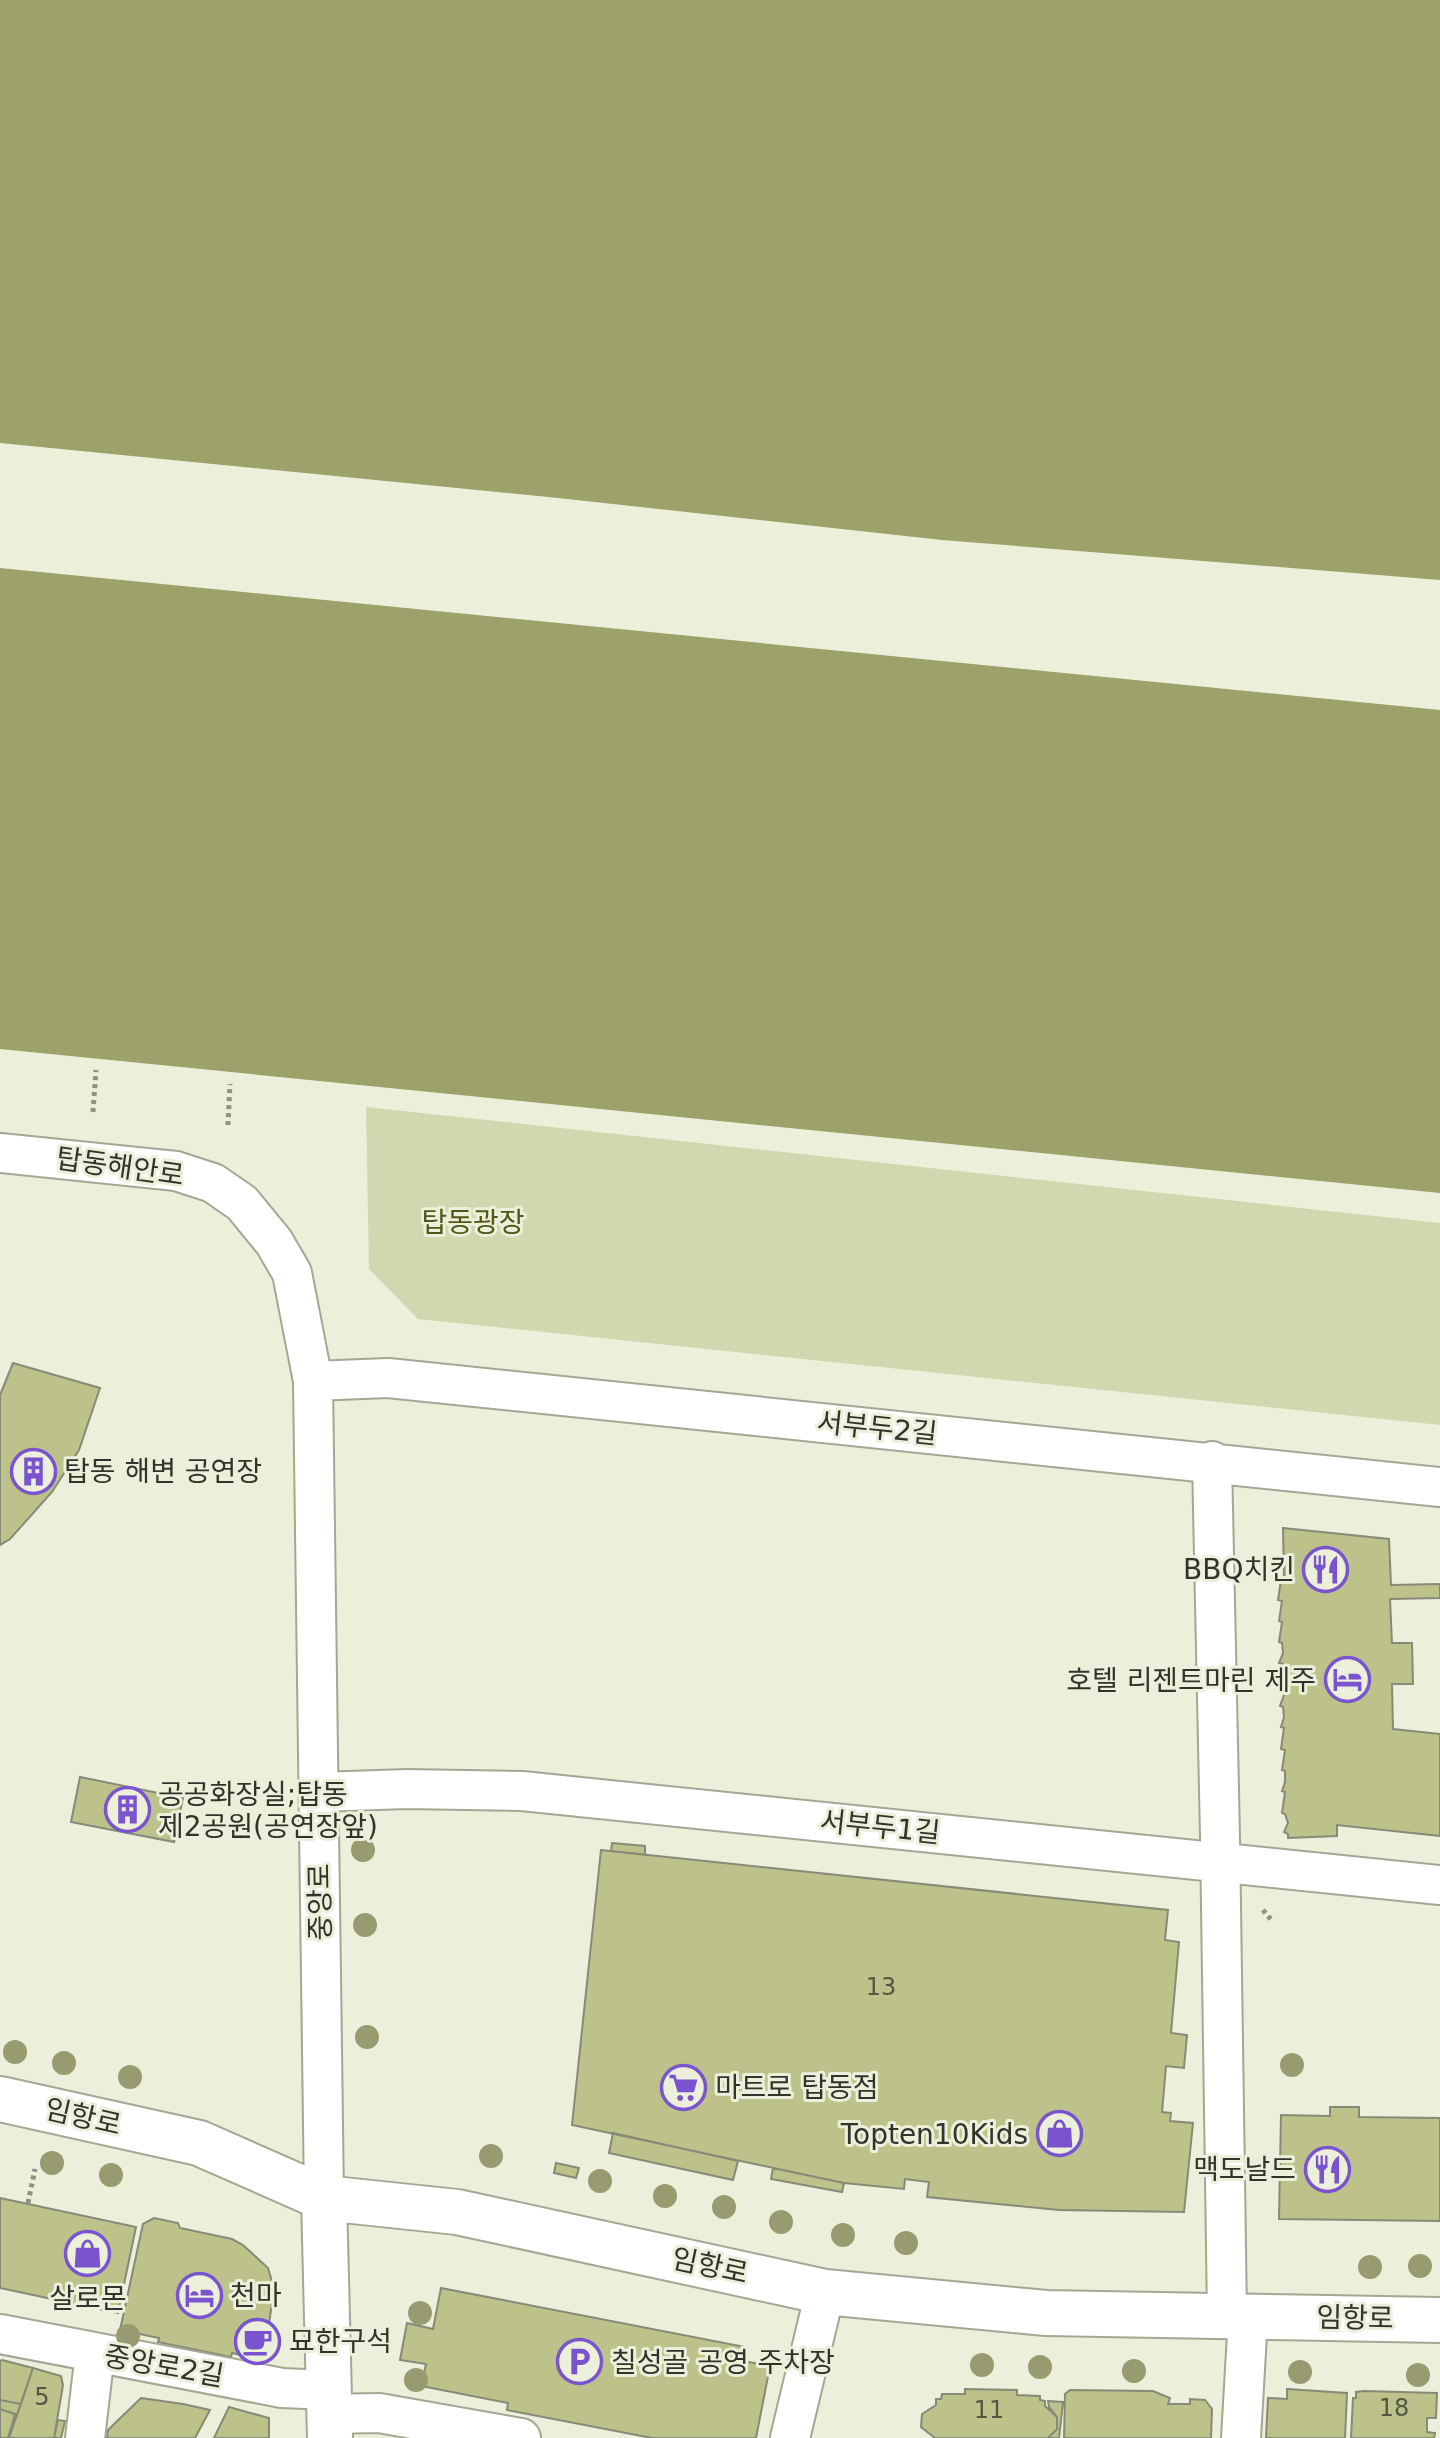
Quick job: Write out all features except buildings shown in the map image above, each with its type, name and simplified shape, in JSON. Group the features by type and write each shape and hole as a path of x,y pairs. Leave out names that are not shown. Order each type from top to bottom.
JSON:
{"main road":[{"name":"임항로","path":"0,2099 199,2143 324,2198 457,2212 825,2292 1046,2313 1440,2320"},
{"name":"중앙로","path":"324,2198 329,2414"}],"street":[{"name":"탑동해안로","path":"0,1153 176,1171 213,1183 242,1203 274,1242 292,1273"},
{"name":"중앙로","path":"292,1273 313,1381 324,2198"},
{"name":"서부두2길","path":"313,1381 388,1378 1440,1487"},
{"path":"1212,1461 1221,1863 1241,2438"},
{"name":"서부두1길","path":"319,1792 397,1789 522,1791 1440,1885"},
{"path":"790,2438 825,2292"},
{"name":"중앙로2길","path":"0,2334 282,2388 329,2414 379,2413 521,2438"},
{"path":"85,2438 95,2353"}],"path":[{"path":"93,1112 96,1070"},
{"path":"228,1125 230,1084"},
{"path":"1263,1910 1273,1922"},
{"path":"28,2203 35,2169"}],"green space":[{"name":"탑동광장","path":"366,1107 1440,1223 1440,1425 418,1319 369,1269"}],"shaded area":[{"path":"0,0 1440,0 1440,1193 0,1049"}],"pier":[{"path":"0,443 558,498 942,540 1440,580 1440,710 0,568"}],"place":[{"name":"탑동 해변 공연장","path":"33,1471"},
{"name":"BBQ치킨","path":"1326,1569"},
{"name":"호텔 리젠트마린 제주","path":"1347,1680"},
{"name":"공공화장실;탑동 제2공원(공연장앞)","path":"127,1810"},
{"name":"마트로 탑동점","path":"684,2087"},
{"name":"Topten10Kids","path":"1059,2134"},
{"name":"맥도날드","path":"1327,2169"},
{"name":"살로몬","path":"88,2253"},
{"name":"천마","path":"199,2295"},
{"name":"묘한구석","path":"258,2341"},
{"name":"칠성골 공영 주차장","path":"580,2362"}]}
